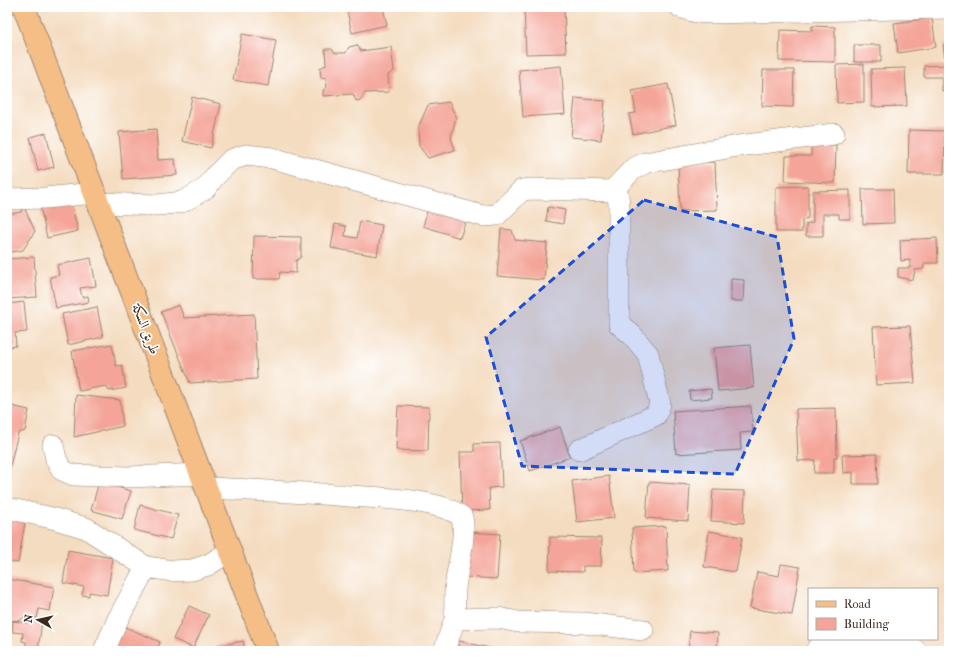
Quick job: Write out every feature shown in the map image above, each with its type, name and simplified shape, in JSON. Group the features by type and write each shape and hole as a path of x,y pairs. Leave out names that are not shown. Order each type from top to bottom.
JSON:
{"main road":[{"name":"طريق السكة","path":"24,7 268,651"}],"street":[{"path":"680,7 696,12 708,13 949,8"},
{"path":"612,191 633,168 645,163 738,146 834,134"},
{"path":"7,199 96,198 158,205 182,202 205,189 231,160 246,155 272,158 482,216 497,215 522,190 612,191 618,195 619,324 632,335 648,354 660,404 656,415 579,450"},
{"path":"53,445 56,459 62,470 74,475 204,481 403,500 437,506 457,513 462,517 463,530 461,554 455,583 455,619 444,651"},
{"path":"7,508 52,518 86,528 146,567 173,571 192,570 208,565 230,551"},
{"path":"104,651 118,619 146,567"},
{"path":"455,619 498,618 518,622 584,623 643,630"},
{"path":"817,649 911,647 916,651"}],"highlighted area":[{"path":"644,200 777,237 794,339 735,474 522,466 486,337"}],"building":[{"path":"346,7 383,7 387,25 352,33"},
{"path":"524,7 564,7 566,53 526,54"},
{"path":"932,18 936,47 898,53 894,23"},
{"path":"812,26 835,27 835,62 779,61 780,30 812,31"},
{"path":"242,34 276,40 268,86 233,80"},
{"path":"949,44 949,59 945,60 943,45"},
{"path":"357,45 361,51 391,47 394,71 388,75 389,92 364,93 361,100 356,101 353,94 323,96 323,90 327,87 326,77 321,78 320,68 326,65 325,49 332,49 335,53 346,53 349,47"},
{"path":"854,45 881,45 881,62 854,62"},
{"path":"864,64 864,102 837,103 836,65"},
{"path":"949,65 949,90 942,91 942,77 924,77 924,66"},
{"path":"561,66 565,114 523,117 519,70"},
{"path":"905,68 907,106 872,107 871,69"},
{"path":"763,70 794,70 793,107 762,106"},
{"path":"668,84 676,125 633,134 629,114 636,113 632,91"},
{"path":"192,97 221,104 211,148 182,141"},
{"path":"575,98 605,101 601,140 571,137"},
{"path":"449,102 456,117 451,138 455,150 428,158 419,146 418,128 428,105"},
{"path":"156,129 158,160 175,159 177,175 123,179 119,132"},
{"path":"909,130 945,131 944,174 908,174"},
{"path":"46,133 54,167 38,171 30,137"},
{"path":"811,144 836,145 835,183 785,181 786,156 811,156"},
{"path":"715,162 717,210 680,211 678,163"},
{"path":"808,186 808,218 802,220 802,232 776,232 776,187"},
{"path":"862,189 893,189 894,223 863,224"},
{"path":"850,190 850,219 839,219 839,214 823,214 823,236 806,236 806,224 813,222 813,191"},
{"path":"70,198 78,231 47,238 40,206"},
{"path":"23,205 35,231 23,250 7,253 7,214 21,212"},
{"path":"429,205 467,217 460,238 423,226"},
{"path":"548,207 565,210 563,224 546,221"},
{"path":"360,221 382,225 377,256 331,248 335,224 346,226 345,236 357,238"},
{"path":"501,229 512,230 515,240 547,243 544,280 497,276"},
{"path":"254,236 301,237 301,257 296,261 296,273 280,272 279,279 253,279"},
{"path":"937,238 938,263 925,263 923,269 915,270 913,280 898,277 898,268 910,268 910,260 901,261 900,240"},
{"path":"34,257 37,297 7,299 7,259"},
{"path":"91,258 96,286 80,288 82,297 88,296 89,302 56,308 50,277 59,275 57,265"},
{"path":"731,279 744,280 743,301 731,301"},
{"path":"24,302 27,332 15,333 16,346 7,347 7,304"},
{"path":"179,305 184,318 254,314 257,379 190,383 161,312"},
{"path":"97,307 103,337 68,345 62,314"},
{"path":"910,326 915,383 876,385 873,327"},
{"path":"112,344 116,366 122,365 126,388 109,391 106,386 79,391 72,351"},
{"path":"750,345 754,388 718,391 714,348"},
{"path":"711,389 712,398 690,400 689,391"},
{"path":"76,395 120,400 123,426 74,437"},
{"path":"7,405 29,410 25,431 18,433 8,474"},
{"path":"398,406 429,407 428,451 396,450"},
{"path":"751,406 753,432 740,433 741,450 676,454 673,411"},
{"path":"836,408 837,457 834,457 834,473 814,473 815,460 798,461 796,409"},
{"path":"560,427 570,457 530,471 520,441"},
{"path":"500,443 502,487 489,488 490,510 462,511 460,452 474,452 474,444"},
{"path":"877,454 878,484 853,484 853,472 843,473 842,455"},
{"path":"609,476 614,518 577,522 572,481"},
{"path":"99,482 131,491 122,519 91,510"},
{"path":"649,482 690,485 688,521 646,518"},
{"path":"713,490 745,491 744,523 711,521"},
{"path":"140,505 178,515 171,539 134,530"},
{"path":"7,514 26,517 18,563 7,561"},
{"path":"666,526 668,571 634,573 632,528"},
{"path":"709,531 742,537 736,572 704,567"},
{"path":"468,532 500,534 497,579 465,577"},
{"path":"550,537 602,538 601,566 583,566 583,572 549,571"},
{"path":"68,550 113,558 107,595 89,592 89,596 82,595 84,587 63,583"},
{"path":"781,564 800,567 792,615 750,608 757,572 779,576"},
{"path":"7,579 54,587 50,611 39,609 37,618 25,616 19,621 9,620 7,627"},
{"path":"189,606 209,615 193,648 173,639"},
{"path":"28,619 42,621 38,651 25,651 26,642 22,641 23,633 12,632 13,621 27,623"},
{"path":"123,626 160,642 157,651 112,651"},
{"path":"690,631 718,633 717,651 688,651"},
{"path":"243,641 245,651 217,651 216,646"},
{"path":"459,641 494,649 493,651 457,651"}]}
